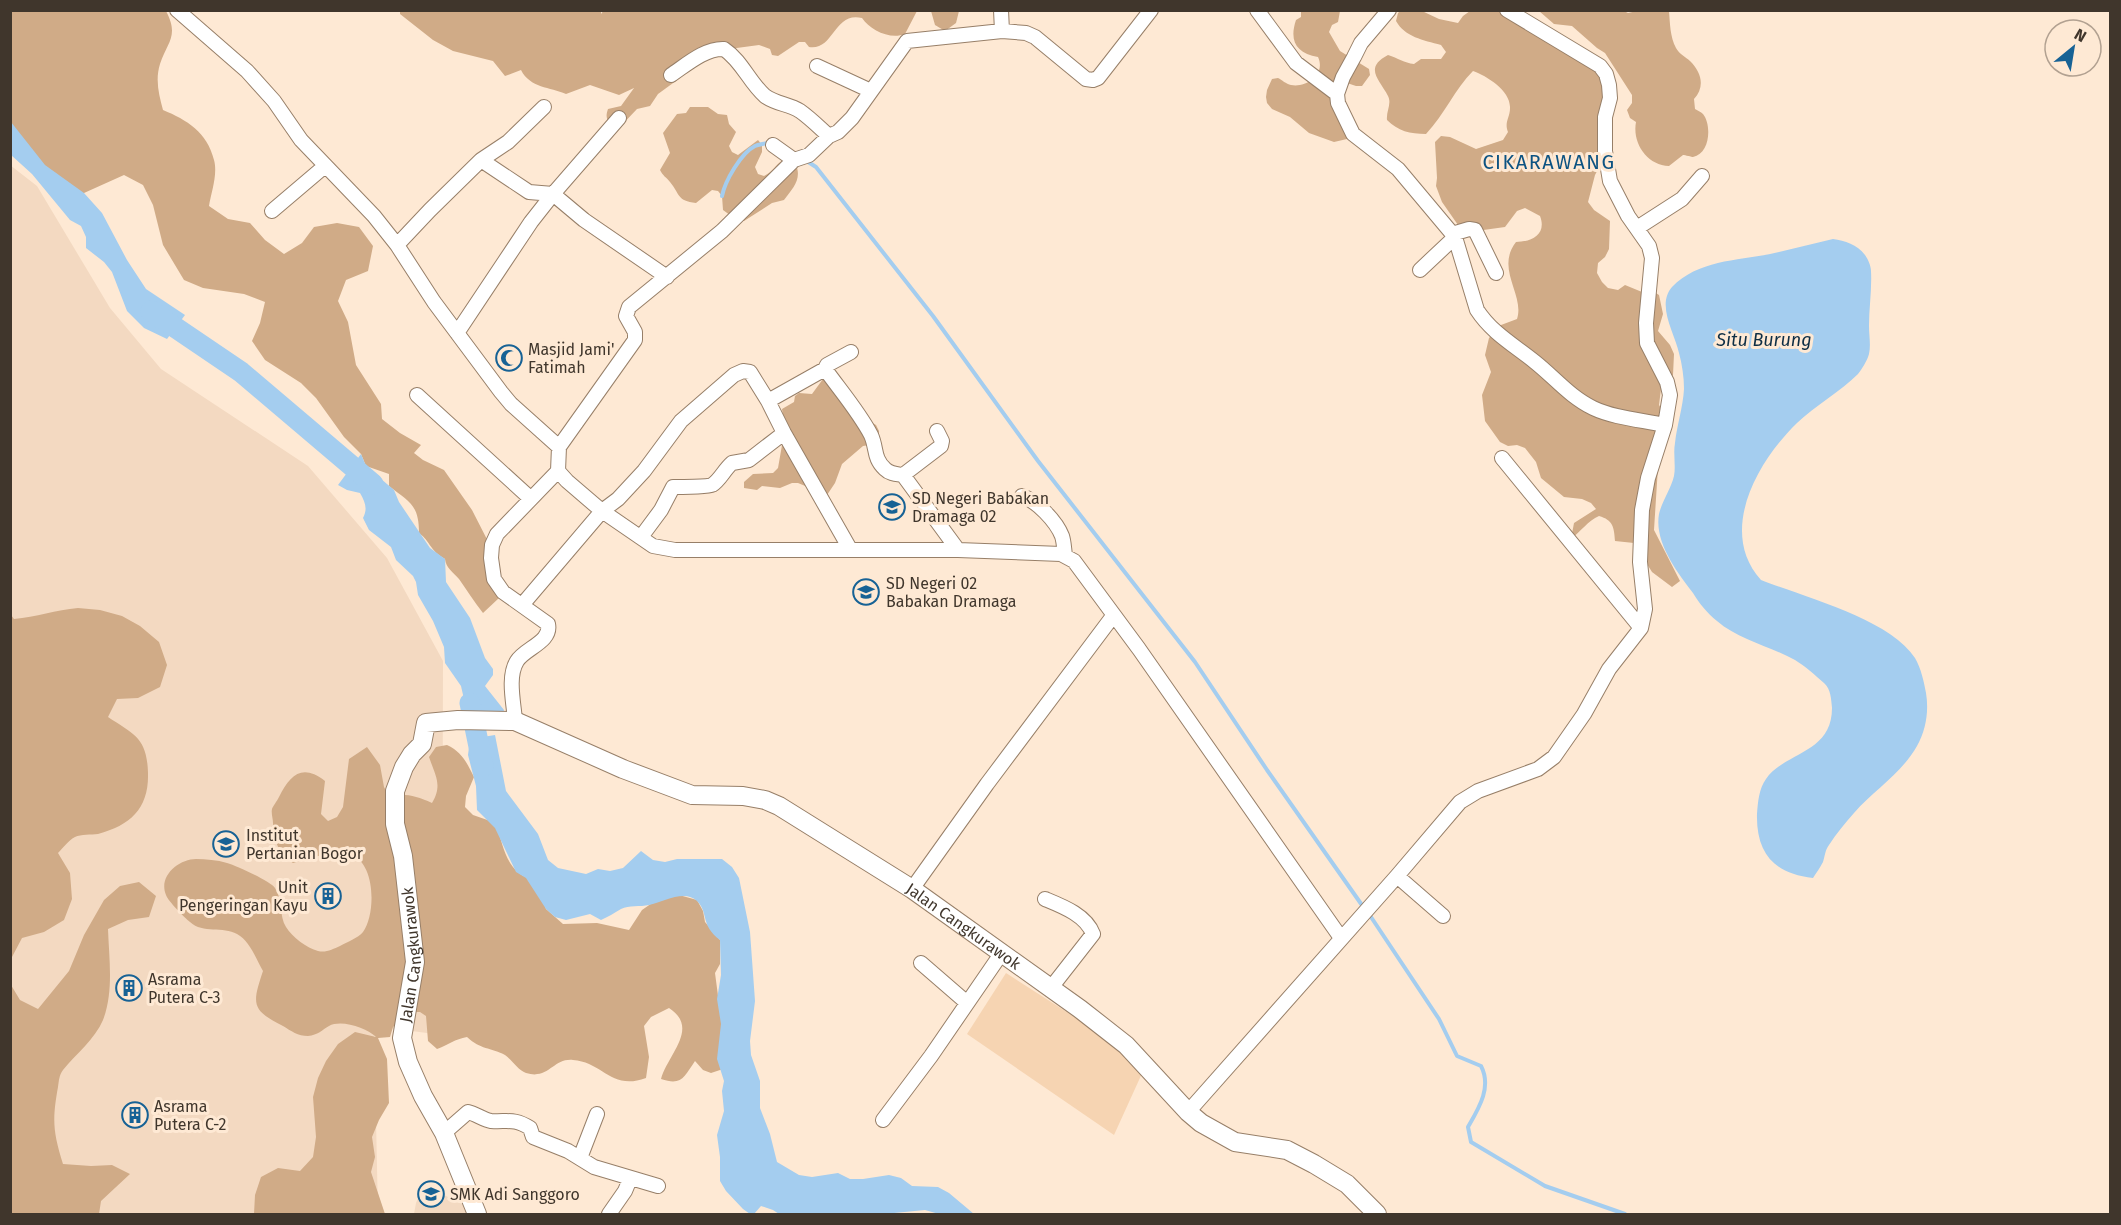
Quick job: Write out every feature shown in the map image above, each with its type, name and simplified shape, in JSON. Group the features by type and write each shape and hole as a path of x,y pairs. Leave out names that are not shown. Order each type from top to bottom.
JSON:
{"street":[{"path":"177,10 248,71 274,101 301,140 374,216 397,245 457,333 511,404 559,447"},
{"path":"1001,10 1002,31"},
{"path":"509,721 515,664 523,654 547,636 549,630 548,624 503,591 495,579 491,558 492,545 497,534 558,471 559,447 635,340 634,332 626,316 629,308 722,231 800,158 838,132 852,118 907,41 1002,31 1026,33 1035,37 1086,79 1093,80 1098,78 1151,10"},
{"path":"1257,10 1296,63 1337,94"},
{"path":"1389,10 1361,43 1343,77 1337,94 1338,103 1353,134 1398,169 1454,236 1477,310 1497,334 1535,362 1568,392 1593,408 1665,425"},
{"path":"1188,1112 1460,802 1478,791 1538,769 1554,757 1584,714 1609,669 1641,628 1645,609 1640,562 1642,510 1648,478 1665,425 1670,395 1667,382 1647,343 1652,258 1649,246 1623,208 1610,181 1605,151 1605,117 1610,98 1606,75 1600,66 1508,10"},
{"path":"670,75 706,53 724,49 736,59 765,96 772,101 799,110 829,136"},
{"path":"817,66 870,91"},
{"path":"397,245 482,160 508,142 544,107"},
{"path":"457,333 531,222 619,118"},
{"path":"773,145 800,158"},
{"path":"482,160 530,192 553,194 584,220 667,277"},
{"path":"272,211 325,166"},
{"path":"1637,228 1682,199 1702,176"},
{"path":"1420,270 1454,236 1469,229 1474,230 1496,273"},
{"path":"768,401 851,352"},
{"path":"825,369 872,437 873,448 881,465 891,474 903,475 941,446 942,441 937,431"},
{"path":"522,605 602,511 618,499 644,471 681,421 734,375 743,371 750,372 768,401 849,549"},
{"path":"417,395 530,498"},
{"path":"641,537 661,510 674,487 688,485 708,488 732,463 749,460 784,433"},
{"path":"1502,458 1641,628"},
{"path":"558,471 602,511 653,546 675,550 958,550 1065,555 1080,567 1341,938"},
{"path":"903,475 958,550"},
{"path":"1022,496 1035,501 1059,531 1065,555"},
{"path":"912,890 987,784 1113,616"},
{"name":"Jalan Cangkurawok","path":"477,1215 444,1133 423,1096 408,1062 402,1038 414,962 403,856 396,824 395,791 404,767 422,744 426,723 458,720 509,721 676,790 704,797 722,795 765,800 789,812 912,890 1126,1045 1188,1112 1213,1131 1235,1142 1287,1150 1347,1184 1377,1215"},
{"path":"1397,876 1443,916"},
{"path":"1045,899 1076,915 1093,934 1050,988"},
{"path":"883,1120 931,1056 1001,954"},
{"path":"921,963 966,1002"},
{"path":"444,1133 468,1112 489,1121 520,1122 530,1128 534,1137 561,1147 594,1167 658,1186"},
{"path":"580,1158 597,1114"},
{"path":"609,1215 630,1179"}],"shaded area":[{"path":"400,10 601,11 601,14 604,10 917,11 905,34 899,36 881,33 862,18 853,17 845,20 824,43 817,47 809,47 805,42 799,42 778,56 772,55 770,49 759,45 707,52 691,61 680,78 658,94 650,106 637,109 618,129 608,121 608,109 621,106 634,88 619,95 590,85 566,94 535,84 521,70 505,76 493,61 453,51 433,40 400,14"},
{"path":"1401,10 1422,11 1439,19 1458,23 1470,11 1512,11 1601,75 1605,83 1604,158 1595,175 1588,202 1594,210 1610,221 1609,249 1598,263 1597,273 1608,288 1618,290 1625,285 1642,292 1651,290 1659,295 1663,314 1658,331 1670,345 1674,354 1673,375 1661,389 1659,405 1670,421 1658,467 1654,530 1680,581 1672,587 1652,572 1634,543 1615,541 1612,525 1604,518 1599,516 1595,518 1571,539 1574,523 1596,509 1591,503 1582,499 1564,497 1541,478 1536,462 1525,448 1517,445 1508,446 1500,442 1485,421 1482,395 1491,372 1485,355 1489,338 1501,325 1517,319 1517,301 1509,272 1510,252 1516,242 1537,236 1542,222 1540,216 1525,208 1517,211 1505,227 1469,232 1455,237 1458,225 1442,202 1436,186 1435,142 1441,136 1450,137 1476,149 1503,140 1508,132 1509,102 1507,96 1497,85 1473,71 1426,134 1405,131 1391,124 1387,120 1389,99 1376,74 1376,65 1388,55 1414,64 1421,59 1441,59 1446,52 1441,45 1404,31 1396,21"},
{"path":"11,11 166,11 172,33 160,64 158,82 160,99 163,110 195,128 211,150 215,171 209,206 228,219 250,223 265,240 284,254 302,243 314,227 337,223 359,227 373,246 368,271 346,280 338,301 348,322 356,365 381,404 382,419 421,445 414,453 444,470 472,510 496,557 499,598 483,613 448,567 445,559 419,533 415,510 407,500 389,486 389,474 366,466 361,454 344,437 316,398 301,383 265,360 252,341 260,323 265,302 244,294 203,288 184,280 163,245 153,205 143,185 124,175 84,193 70,193 11,140"},
{"path":"931,11 959,11 956,23 945,31 935,25"},
{"path":"1301,11 1340,11 1338,22 1332,25 1329,32 1340,51 1369,69 1370,75 1362,86 1344,82 1335,89 1352,118 1347,139 1334,142 1309,133 1290,117 1272,109 1267,103 1267,90 1272,79 1278,78 1291,85 1303,84 1314,78 1319,69 1318,57 1304,52 1294,40 1294,27 1296,20 1301,17"},
{"path":"1539,11 1624,11 1628,13 1669,11 1674,44 1694,66 1701,80 1700,90 1694,99 1695,109 1706,119 1708,138 1699,155 1693,157 1683,155 1669,166 1654,162 1648,157 1636,138 1636,122 1630,118 1627,110 1632,103 1632,95 1605,53 1572,26 1554,24"},
{"path":"690,107 708,107 718,114 727,115 729,124 736,132 729,146 732,152 738,155 758,140 762,145 762,152 755,167 758,174 764,176 783,160 795,163 797,178 794,187 784,200 772,203 744,221 738,221 723,210 722,196 718,191 712,190 696,203 685,201 660,170 670,153 663,133 677,114 686,113"},
{"name":"Institut Pertanian Bogor","path":"10,165 37,186 110,308 161,369 308,466 387,558 443,661 442,1035 374,1026 378,1214 11,1214"},
{"path":"829,378 864,418 876,425 879,431 877,444 863,446 842,464 835,483 827,495 798,483 780,488 762,486 757,490 744,488 744,482 753,474 773,473 778,468 785,428 782,409 794,402 795,396 799,393 812,394 823,379"},
{"path":"78,608 100,610 122,616 140,626 159,642 167,665 160,687 138,698 117,699 108,717 132,733 142,745 148,773 145,796 136,813 120,826 98,834 75,837 58,853 70,873 72,899 64,920 44,932 22,938 12,957 11,965 11,615 14,619"},
{"path":"447,745 460,755 474,777 466,796 465,807 473,815 496,823 513,867 526,877 536,880 546,909 563,924 597,923 629,930 642,910 668,892 697,900 703,911 705,922 720,940 720,964 715,973 720,1011 727,1018 726,1068 711,1073 703,1070 695,1061 682,1079 668,1081 661,1079 682,1033 682,1024 678,1016 669,1008 651,1017 644,1026 649,1057 646,1078 634,1081 615,1079 592,1065 573,1060 560,1062 540,1074 526,1073 505,1055 481,1046 467,1037 437,1049 428,1041 426,1016 420,1012 409,1012 393,1027 390,1037 378,1038 387,1059 389,1103 372,1137 375,1157 371,1172 385,1214 254,1214 255,1195 261,1177 278,1168 300,1171 313,1157 316,1137 313,1097 326,1061 338,1044 355,1032 376,1037 360,1028 340,1023 329,1026 315,1035 301,1035 265,1015 257,1005 256,999 263,971 249,946 237,934 226,930 201,928 190,922 167,898 164,888 167,875 177,865 196,859 223,862 245,870 275,888 284,923 300,942 314,950 321,951 340,946 361,934 367,924 371,902 369,878 359,859 350,855 321,856 293,863 280,851 276,841 272,811 283,789 292,778 303,772 317,776 325,781 321,814 328,821 337,817 343,807 349,759 367,747 380,765 384,787 389,796 411,796 432,803 437,785 429,757 436,747"},
{"path":"139,882 156,896 149,917 128,920 108,929 109,998 103,1020 95,1034 63,1070 59,1080 54,1117 55,1134 63,1164 112,1165 130,1174 101,1201 99,1214 11,1214 11,985 20,1000 38,1009 69,971 84,935 104,900 120,886"},
{"path":"1006,973 1112,1041 1144,1069 1114,1135 967,1034"},
{"name":"SMK Adi Sanggoro","path":"424,1185 464,1205 468,1214 414,1214"}],"water":[{"path":"11,122 45,165 84,193 102,213 127,260 146,289 185,315 167,339 144,328 127,311 112,272 104,262 86,248 86,237 81,226 70,220 32,174 11,155"},
{"name":"Situ Burung","path":"1833,239 1858,248 1870,265 1869,354 1858,374 1797,423 1769,457 1748,497 1743,519 1743,540 1748,561 1761,580 1845,611 1867,621 1903,644 1919,666 1927,707 1923,734 1911,756 1841,829 1828,847 1823,862 1813,878 1788,872 1770,859 1760,840 1758,800 1766,779 1774,770 1816,744 1824,735 1830,723 1832,708 1828,688 1795,660 1735,633 1710,615 1680,576 1668,556 1658,525 1660,509 1674,476 1674,447 1684,389 1680,357 1666,311 1668,294 1672,287 1695,271 1709,266"},
{"path":"361,454 366,466 394,490 399,502 430,548 445,559 446,582 470,618 485,658 493,669 493,675 485,686 504,710 502,719 468,717 461,686 445,663 444,647 418,595 413,576 396,560 391,547 369,530 363,518 365,505 360,493 338,485"},
{"path":"495,735 506,791 538,834 548,860 558,868 586,874 598,869 610,871 623,868 641,851 653,860 665,862 677,859 722,859 732,867 739,878 750,932 755,1001 750,1041 751,1055 760,1081 760,1108 777,1162 799,1175 812,1177 838,1173 850,1179 863,1179 889,1175 901,1178 912,1186 938,1187 949,1193 974,1214 939,1214 925,1210 884,1214 779,1214 761,1206 754,1214 750,1214 743,1209 720,1181 717,1135 724,1111 722,1091 724,1081 717,1059 721,1024 717,999 721,975 720,940 707,924 701,906 697,901 686,896 674,897 649,905 624,908 601,920 590,914 566,920 555,917 546,909 526,878 516,872 495,828 477,810 476,786 468,755 470,739"}],"waterway":[{"path":"722,196 730,175 744,155 755,146 770,142"},
{"path":"805,160 816,167 933,316 1038,461 1195,662 1267,770 1364,908"},
{"path":"151,311 241,372 373,484"},
{"path":"470,703 483,766"},
{"path":"1369,914 1439,1019 1457,1056 1481,1066 1485,1090 1468,1127 1471,1142 1545,1186 1625,1214"}],"place":[{"name":"Masjid Jami' Fatimah","path":"509,358"},
{"name":"SD Negeri Babakan Dramaga 02","path":"892,507"},
{"name":"SD Negeri 02 Babakan Dramaga","path":"866,592"},
{"name":"Institut Pertanian Bogor","path":"226,844"},
{"name":"Unit Pengeringan Kayu","path":"328,896"},
{"name":"Asrama Putera C-3","path":"129,988"},
{"name":"Asrama Putera C-2","path":"135,1115"},
{"name":"SMK Adi Sanggoro","path":"431,1194"}],"district":[{"name":"CIKARAWANG","path":"1549,162"}]}
